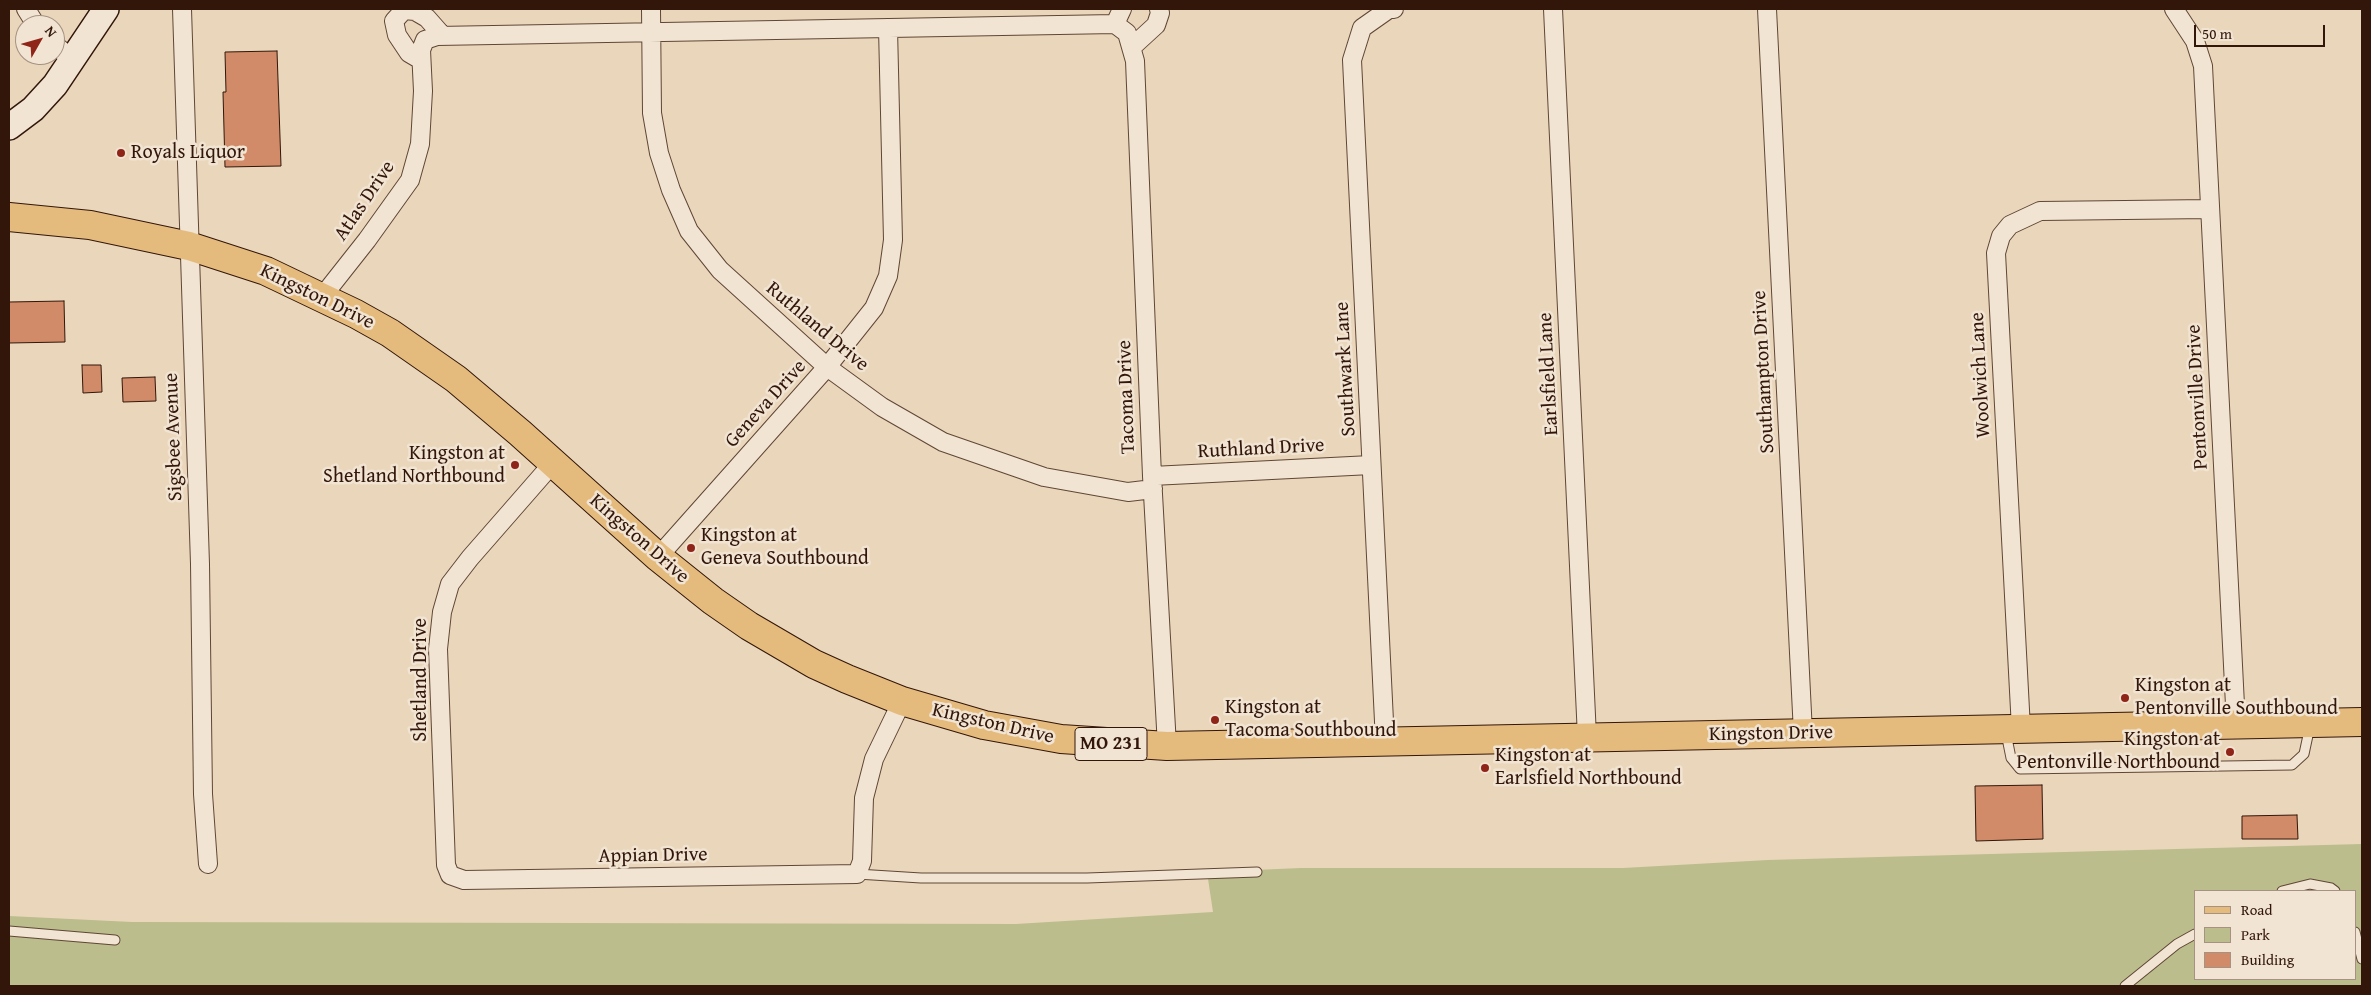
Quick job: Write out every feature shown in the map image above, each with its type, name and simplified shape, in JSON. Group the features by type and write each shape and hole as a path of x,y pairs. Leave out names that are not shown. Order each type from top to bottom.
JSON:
{"main road":[{"path":"65,51 106,9"},
{"path":"9,127 33,109 55,85 60,65"},
{"name":"Kingston Drive","path":"9,217 90,225 190,246 266,271 322,297 390,333 430,360 487,404 658,557 713,601 783,647 847,679 902,701 984,725 1029,734 1100,743 1166,746 2362,722"}],"street":[{"name":"Sigsbee Avenue","path":"182,9 200,574 203,794 208,864"},
{"name":"Ruthland Drive","path":"651,9 652,113 659,153 671,190 688,231 720,270 827,367 882,407 943,442 1044,477 1128,492 1152,483 1371,465"},
{"path":"1132,47 1156,25 1160,13 1159,9"},
{"path":"1389,9 1394,9"},
{"name":"Southwark Lane","path":"1385,742 1352,60 1362,28 1389,9"},
{"name":"Earlsfield Lane","path":"1553,9 1588,738"},
{"name":"Southampton Drive","path":"1767,9 1803,733"},
{"name":"Pentonville Drive","path":"2174,9 2195,41 2203,66 2236,725"},
{"path":"421,60 409,53 397,35 394,21 404,10 415,11 427,18 434,38 888,28 1118,17"},
{"name":"Tacoma Drive","path":"1118,17 1127,33 1135,61 1152,483 1166,746"},
{"name":"Geneva Drive","path":"658,557 827,367 874,308 888,276 893,240 888,28"},
{"name":"Atlas Drive","path":"322,297 367,240 410,180 420,144 423,91 421,50 434,38"},
{"name":"Woolwich Lane","path":"2013,729 1996,253 2002,236 2010,225 2040,211 2209,209"},
{"name":"Shetland Drive","path":"450,875 446,865 438,649 442,612 450,584 470,558 554,463"},
{"path":"858,874 862,862 864,798 874,759 902,701"},
{"name":"Appian Drive","path":"450,875 464,880 858,874"}],"lane":[{"path":"2013,729 2011,758 2020,769 2292,765 2304,754 2310,723"},
{"path":"858,874 921,878 1086,878 1257,872"},
{"path":"2286,890 2310,884 2333,890"},
{"path":"9,931 115,940"},
{"path":"2126,986 2177,944 2194,935"},
{"path":"2356,936 2362,959"}],"green space":[{"path":"2362,844 2362,986 9,986 9,916 132,922 1016,924 1213,912 1207,872 1301,868 1623,868 1768,860"}],"building":[{"path":"277,51 281,166 225,167 223,92 226,92 225,52"},
{"path":"64,301 65,342 9,343 9,302"},
{"path":"82,365 101,365 102,392 83,393"},
{"path":"155,377 156,401 123,402 122,378"},
{"path":"2042,785 2043,839 1976,841 1975,786"},
{"path":"2297,815 2298,839 2242,839 2242,816"}],"place":[{"name":"Royals Liquor","path":"121,153"},
{"name":"Kingston at Shetland Northbound","path":"515,465"},
{"name":"Kingston at Geneva Southbound","path":"691,548"},
{"name":"Kingston at Pentonville Southbound","path":"2125,698"},
{"name":"Kingston at Tacoma Southbound","path":"1215,720"},
{"name":"Kingston at Pentonville Northbound","path":"2230,752"},
{"name":"Kingston at Earlsfield Northbound","path":"1485,768"}]}
